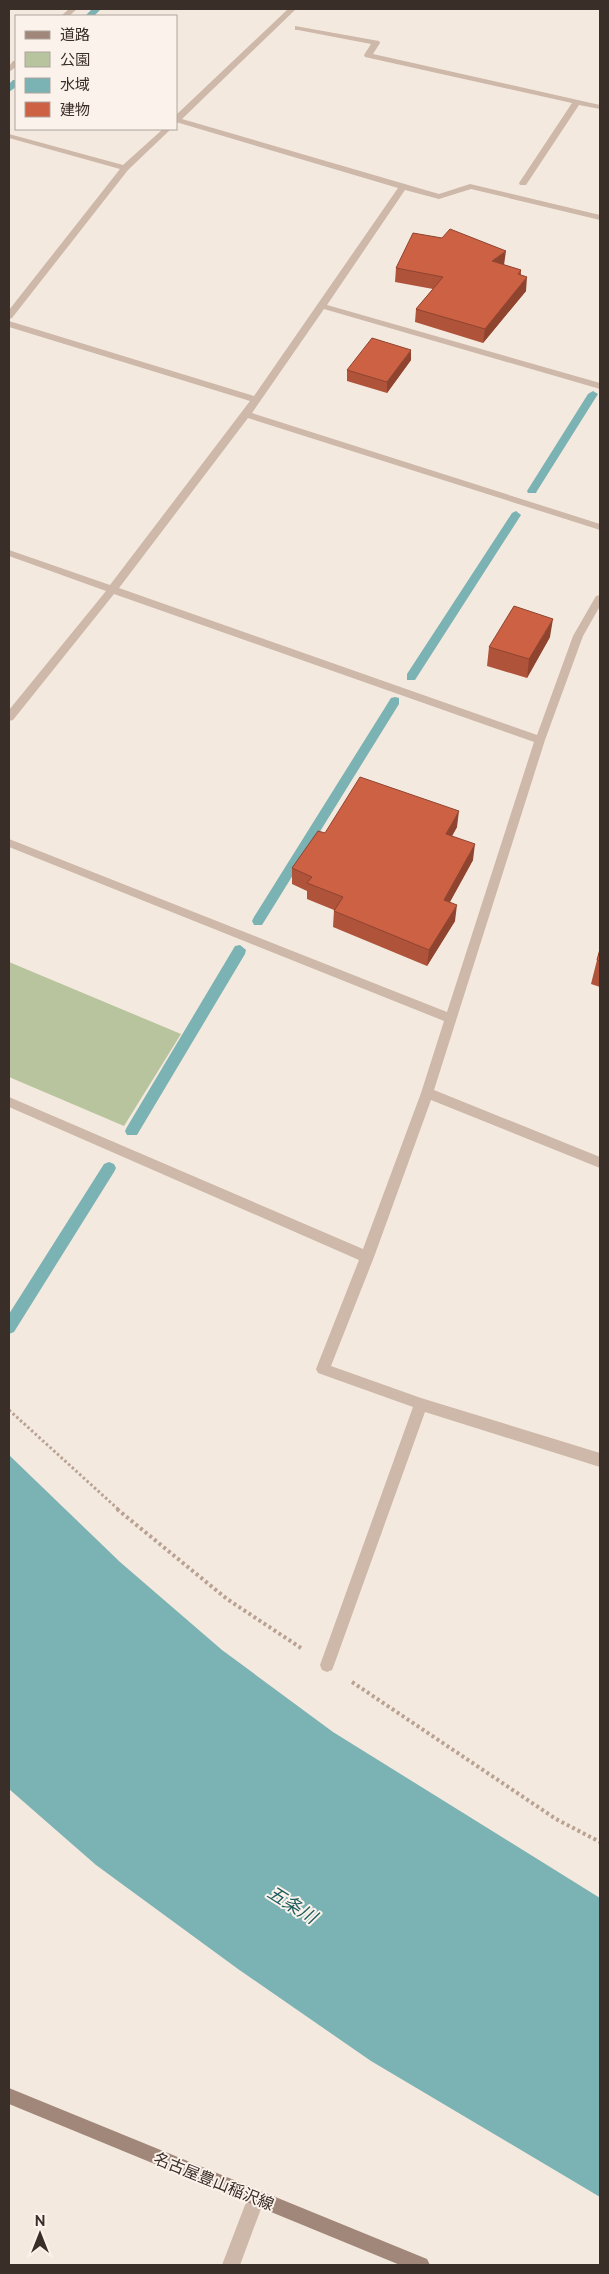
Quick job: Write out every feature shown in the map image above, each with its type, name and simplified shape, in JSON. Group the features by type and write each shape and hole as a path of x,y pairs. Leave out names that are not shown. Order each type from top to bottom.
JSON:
{"main road":[{"name":"名古屋豊山稲沢線","path":"9,2096 421,2265"}],"street":[{"path":"178,118 292,9"},
{"path":"298,28 376,43 368,55 600,107"},
{"path":"523,183 577,102"},
{"path":"178,121 439,196 470,186 600,217"},
{"path":"9,316 125,168 166,130"},
{"path":"9,136 125,168"},
{"path":"9,717 113,590 246,414 323,306 403,186"},
{"path":"323,306 600,386"},
{"path":"9,324 256,400"},
{"path":"246,414 600,527"},
{"path":"9,553 540,740"},
{"path":"600,598 578,636 540,740 426,1093 367,1257 324,1369 422,1404 600,1460"},
{"path":"9,843 450,1018"},
{"path":"426,1093 600,1164"},
{"path":"9,1102 367,1257"},
{"path":"327,1665 422,1404"},
{"path":"231,2265 256,2198"}],"path":[{"path":"9,1410 134,1524 227,1599 556,1819 600,1842"}],"green space":[{"path":"9,962 181,1034 124,1126 9,1077"}],"water":[{"name":"五条川","path":"9,1455 120,1562 222,1650 333,1732 600,1898 600,2197 371,2061 238,1969 96,1865 9,1789"}],"building":[{"path":"450,229 506,251 492,261 521,270 518,274 527,277 485,329 416,309 443,277 396,268 413,233 442,238"},
{"path":"372,338 411,350 387,382 347,370"},
{"path":"514,606 553,619 529,659 489,647"},
{"path":"360,777 459,811 446,834 475,844 444,900 457,905 429,950 334,911 343,897 307,883 312,877 292,868 318,831 325,833"},
{"path":"600,949 600,961 597,960"}],"waterway":[{"path":"90,15 97,9"},
{"path":"9,89 15,83"},
{"path":"532,491 593,394"},
{"path":"411,677 516,515"},
{"path":"258,921 395,701"},
{"path":"132,1131 240,950"},
{"path":"9,1327 109,1168"}]}
